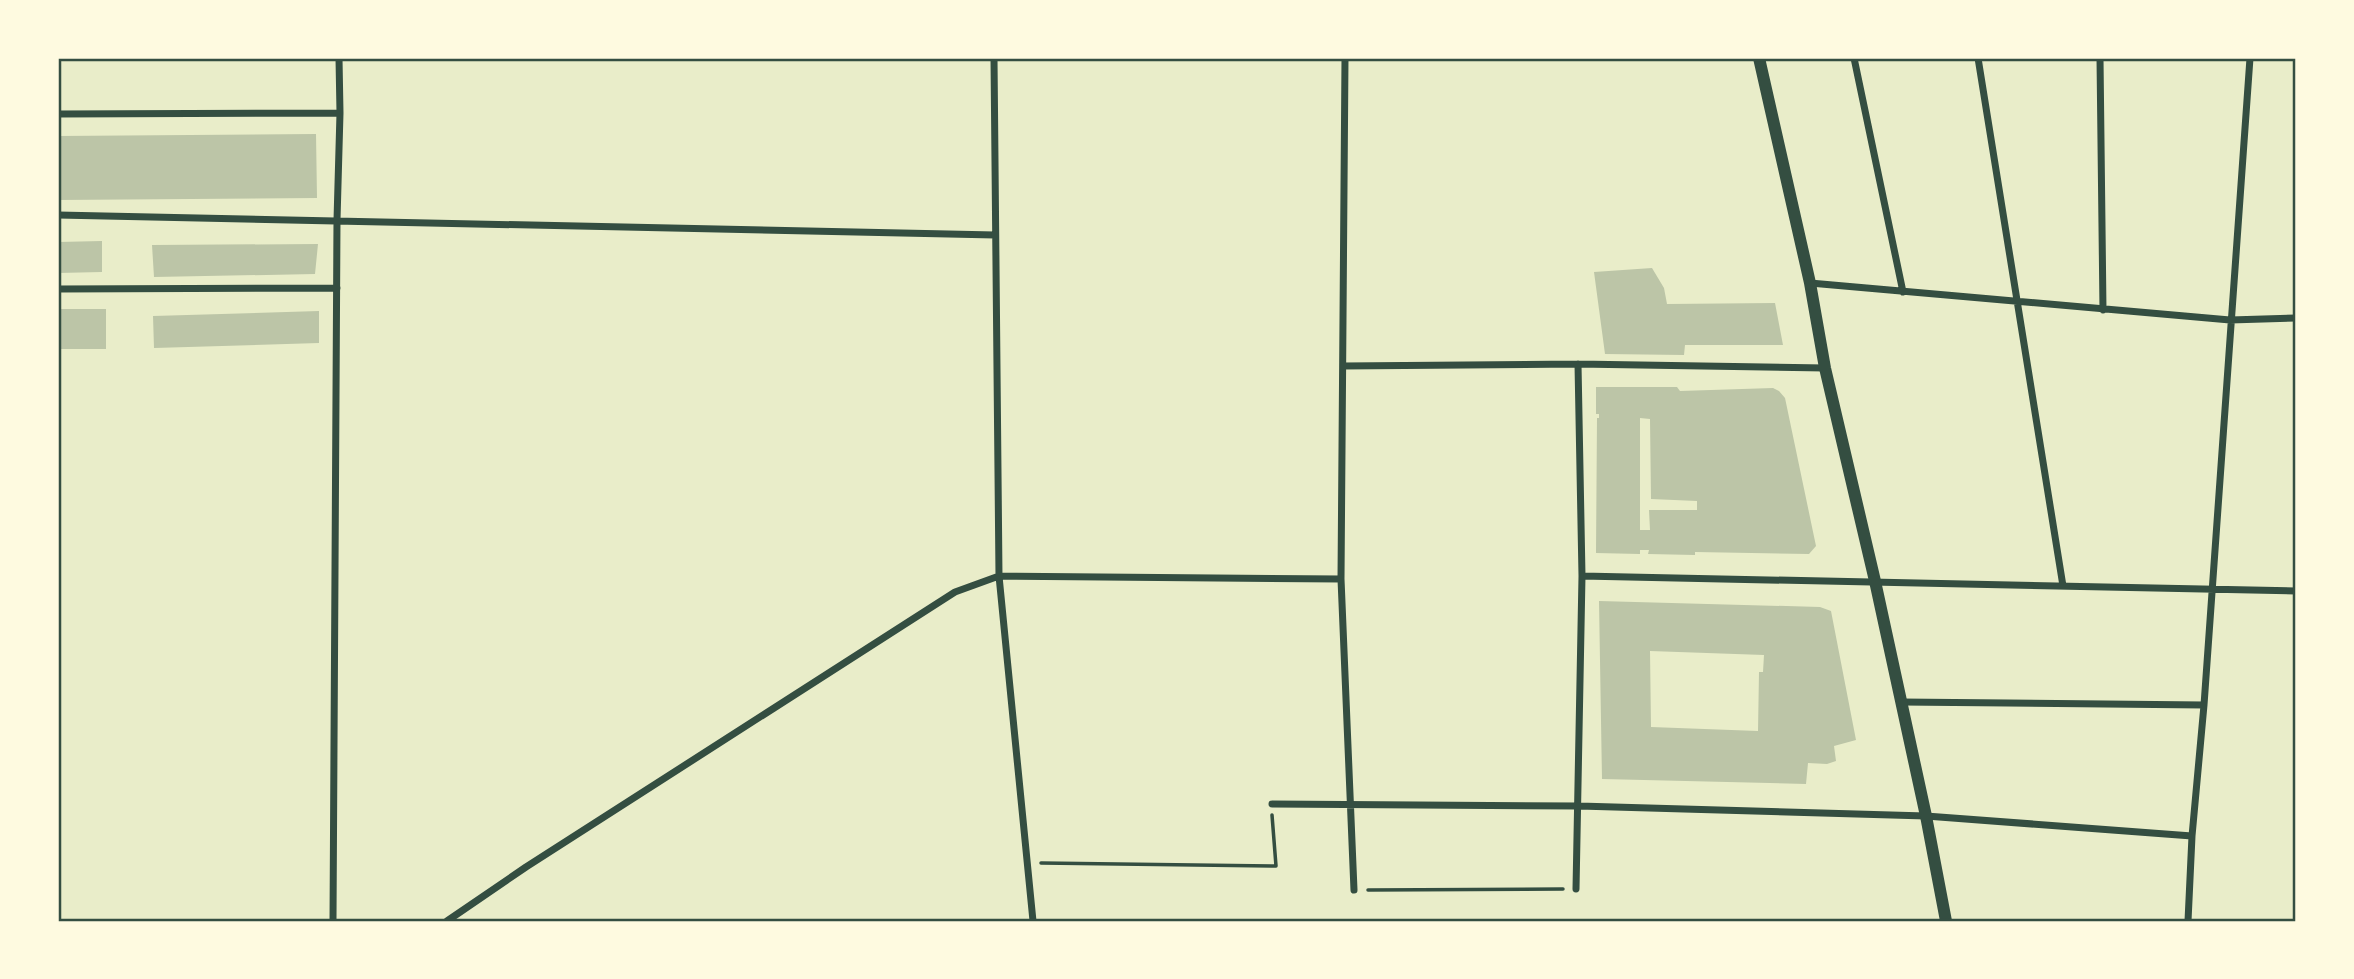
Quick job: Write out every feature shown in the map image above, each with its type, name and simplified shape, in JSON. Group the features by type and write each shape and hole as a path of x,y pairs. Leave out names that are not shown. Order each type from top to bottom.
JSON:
{"street":[{"path":"333,921 339,58"},
{"path":"994,58 999,576 1032,921"},
{"path":"1346,58 1341,579 1354,890"},
{"path":"1759,58 1810,284 1825,368 1926,816 1946,921"},
{"path":"1854,58 1903,292"},
{"path":"1978,58 2063,586"},
{"path":"2100,58 2103,310"},
{"path":"2188,921 2192,836 2204,705 2250,58"},
{"path":"58,114 340,113"},
{"path":"58,215 995,235"},
{"path":"1810,284 2230,320 2296,318"},
{"path":"58,289 337,288"},
{"path":"1343,366 1578,364 1825,368"},
{"path":"1576,889 1581,576 1578,364"},
{"path":"447,921 955,592 999,576 1341,579"},
{"path":"1581,576 2296,591"},
{"path":"1901,702 2204,705"},
{"path":"1272,804 1579,806 1926,816 2192,836"}],"path":[{"path":"1025,863 1276,866 1272,804"},
{"path":"1354,890 1576,889"}],"building":[{"path":"316,134 317,198 58,200 58,136"},
{"path":"102,241 102,272 58,273 58,242"},
{"path":"318,244 315,274 154,277 152,245"},
{"path":"1652,268 1664,288 1667,304 1775,303 1783,345 1685,345 1684,355 1605,354 1594,272"},
{"path":"58,309 106,309 106,349 58,349"},
{"path":"319,311 319,343 154,348 153,316"},
{"path":"1596,387 1677,387 1680,391 1773,388 1779,391 1785,398 1816,546 1809,554 1648,554 1649,550 1640,550 1640,554 1596,553 1599,414 1596,414","holes":["1640,418 1650,419 1651,499 1697,501 1697,510 1649,510 1650,530 1640,530"]},
{"path":"1599,601 1820,607 1831,611 1856,740 1834,746 1836,761 1827,764 1808,763 1806,784 1602,779","holes":["1650,651 1764,655 1763,672 1759,672 1758,731 1651,727"]}]}
